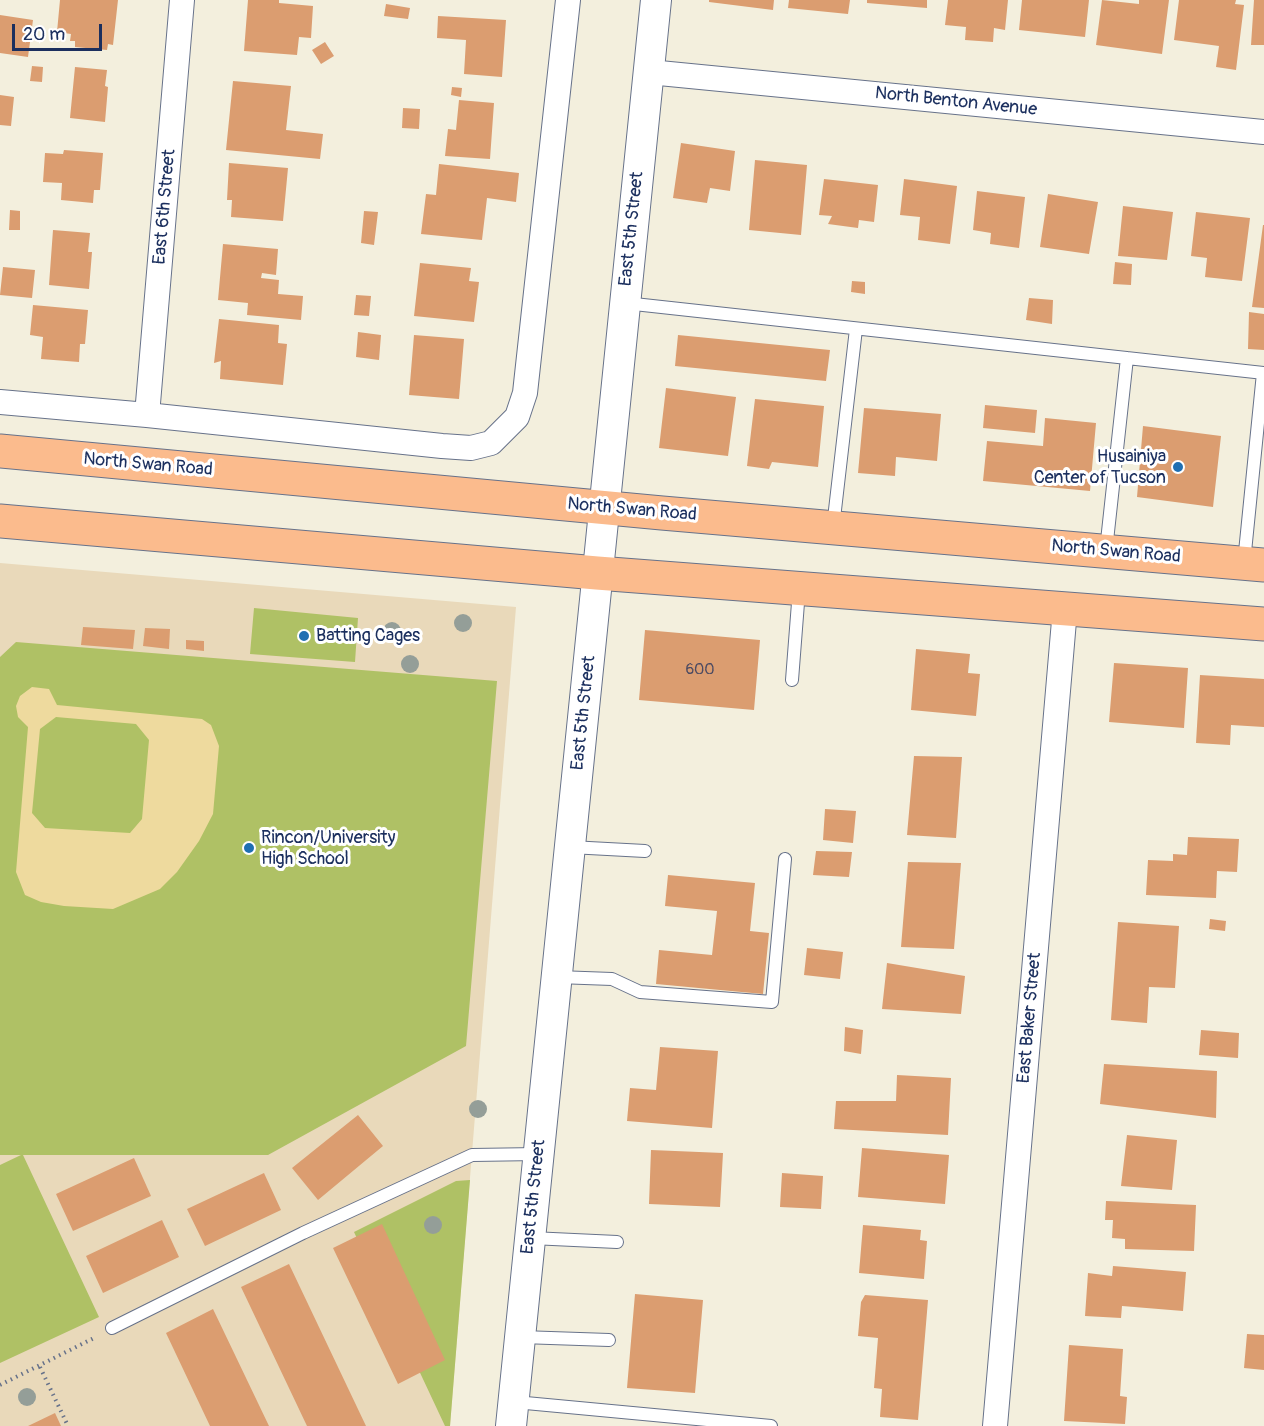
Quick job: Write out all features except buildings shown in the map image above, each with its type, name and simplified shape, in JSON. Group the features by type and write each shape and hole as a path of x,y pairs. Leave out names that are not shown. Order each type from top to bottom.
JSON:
{"main road":[{"name":"North Swan Road","path":"0,451 604,508 1254,564"},
{"path":"0,521 597,573 1264,624"}],"street":[{"name":"East 6th Street","path":"147,415 182,0"},
{"path":"0,402 471,448 491,443 506,432 517,417 525,393 568,0"},
{"name":"East 5th Street","path":"512,1414 656,0"},
{"name":"North Benton Avenue","path":"649,72 1264,132"},
{"name":"East Baker Street","path":"995,1426 1065,609"}],"lane":[{"path":"625,303 1264,373 1254,564"},
{"path":"832,528 856,328"},
{"path":"1106,551 1127,358"},
{"path":"792,680 799,589"},
{"path":"570,847 645,851"},
{"path":"556,977 612,979 640,992 772,1002 785,859"},
{"path":"112,1328 303,1233 472,1155 538,1154"},
{"path":"530,1238 617,1242"},
{"path":"520,1337 609,1340"},
{"path":"512,1414 771,1426"}],"path":[{"path":"0,1385 112,1328"},
{"path":"40,1366 68,1426"}],"shaded area":[{"name":"Rincon/University High School","path":"0,563 516,607 450,1426 0,1426"}],"green space":[{"name":"Batting Cages","path":"254,608 358,618 355,662 250,654"},
{"path":"16,642 497,681 466,1046 268,1155 23,1155 99,1317 0,1363 0,1165 21,1155 0,1155 0,657"},
{"path":"470,1180 450,1426 445,1426 354,1232 456,1181"}],"sand":[{"path":"32,687 49,689 57,705 202,719 211,725 219,746 213,814 199,841 177,872 160,889 113,909 64,906 41,902 25,895 16,872 28,727 18,717 16,706 20,696","holes":["56,717 136,724 149,740 142,819 130,833 45,828 32,813 40,729"]}],"place":[{"name":"Husainiya Center of Tucson","path":"1178,467"},
{"name":"Batting Cages","path":"304,636"},
{"name":"Rincon/University High School","path":"249,848"}]}
